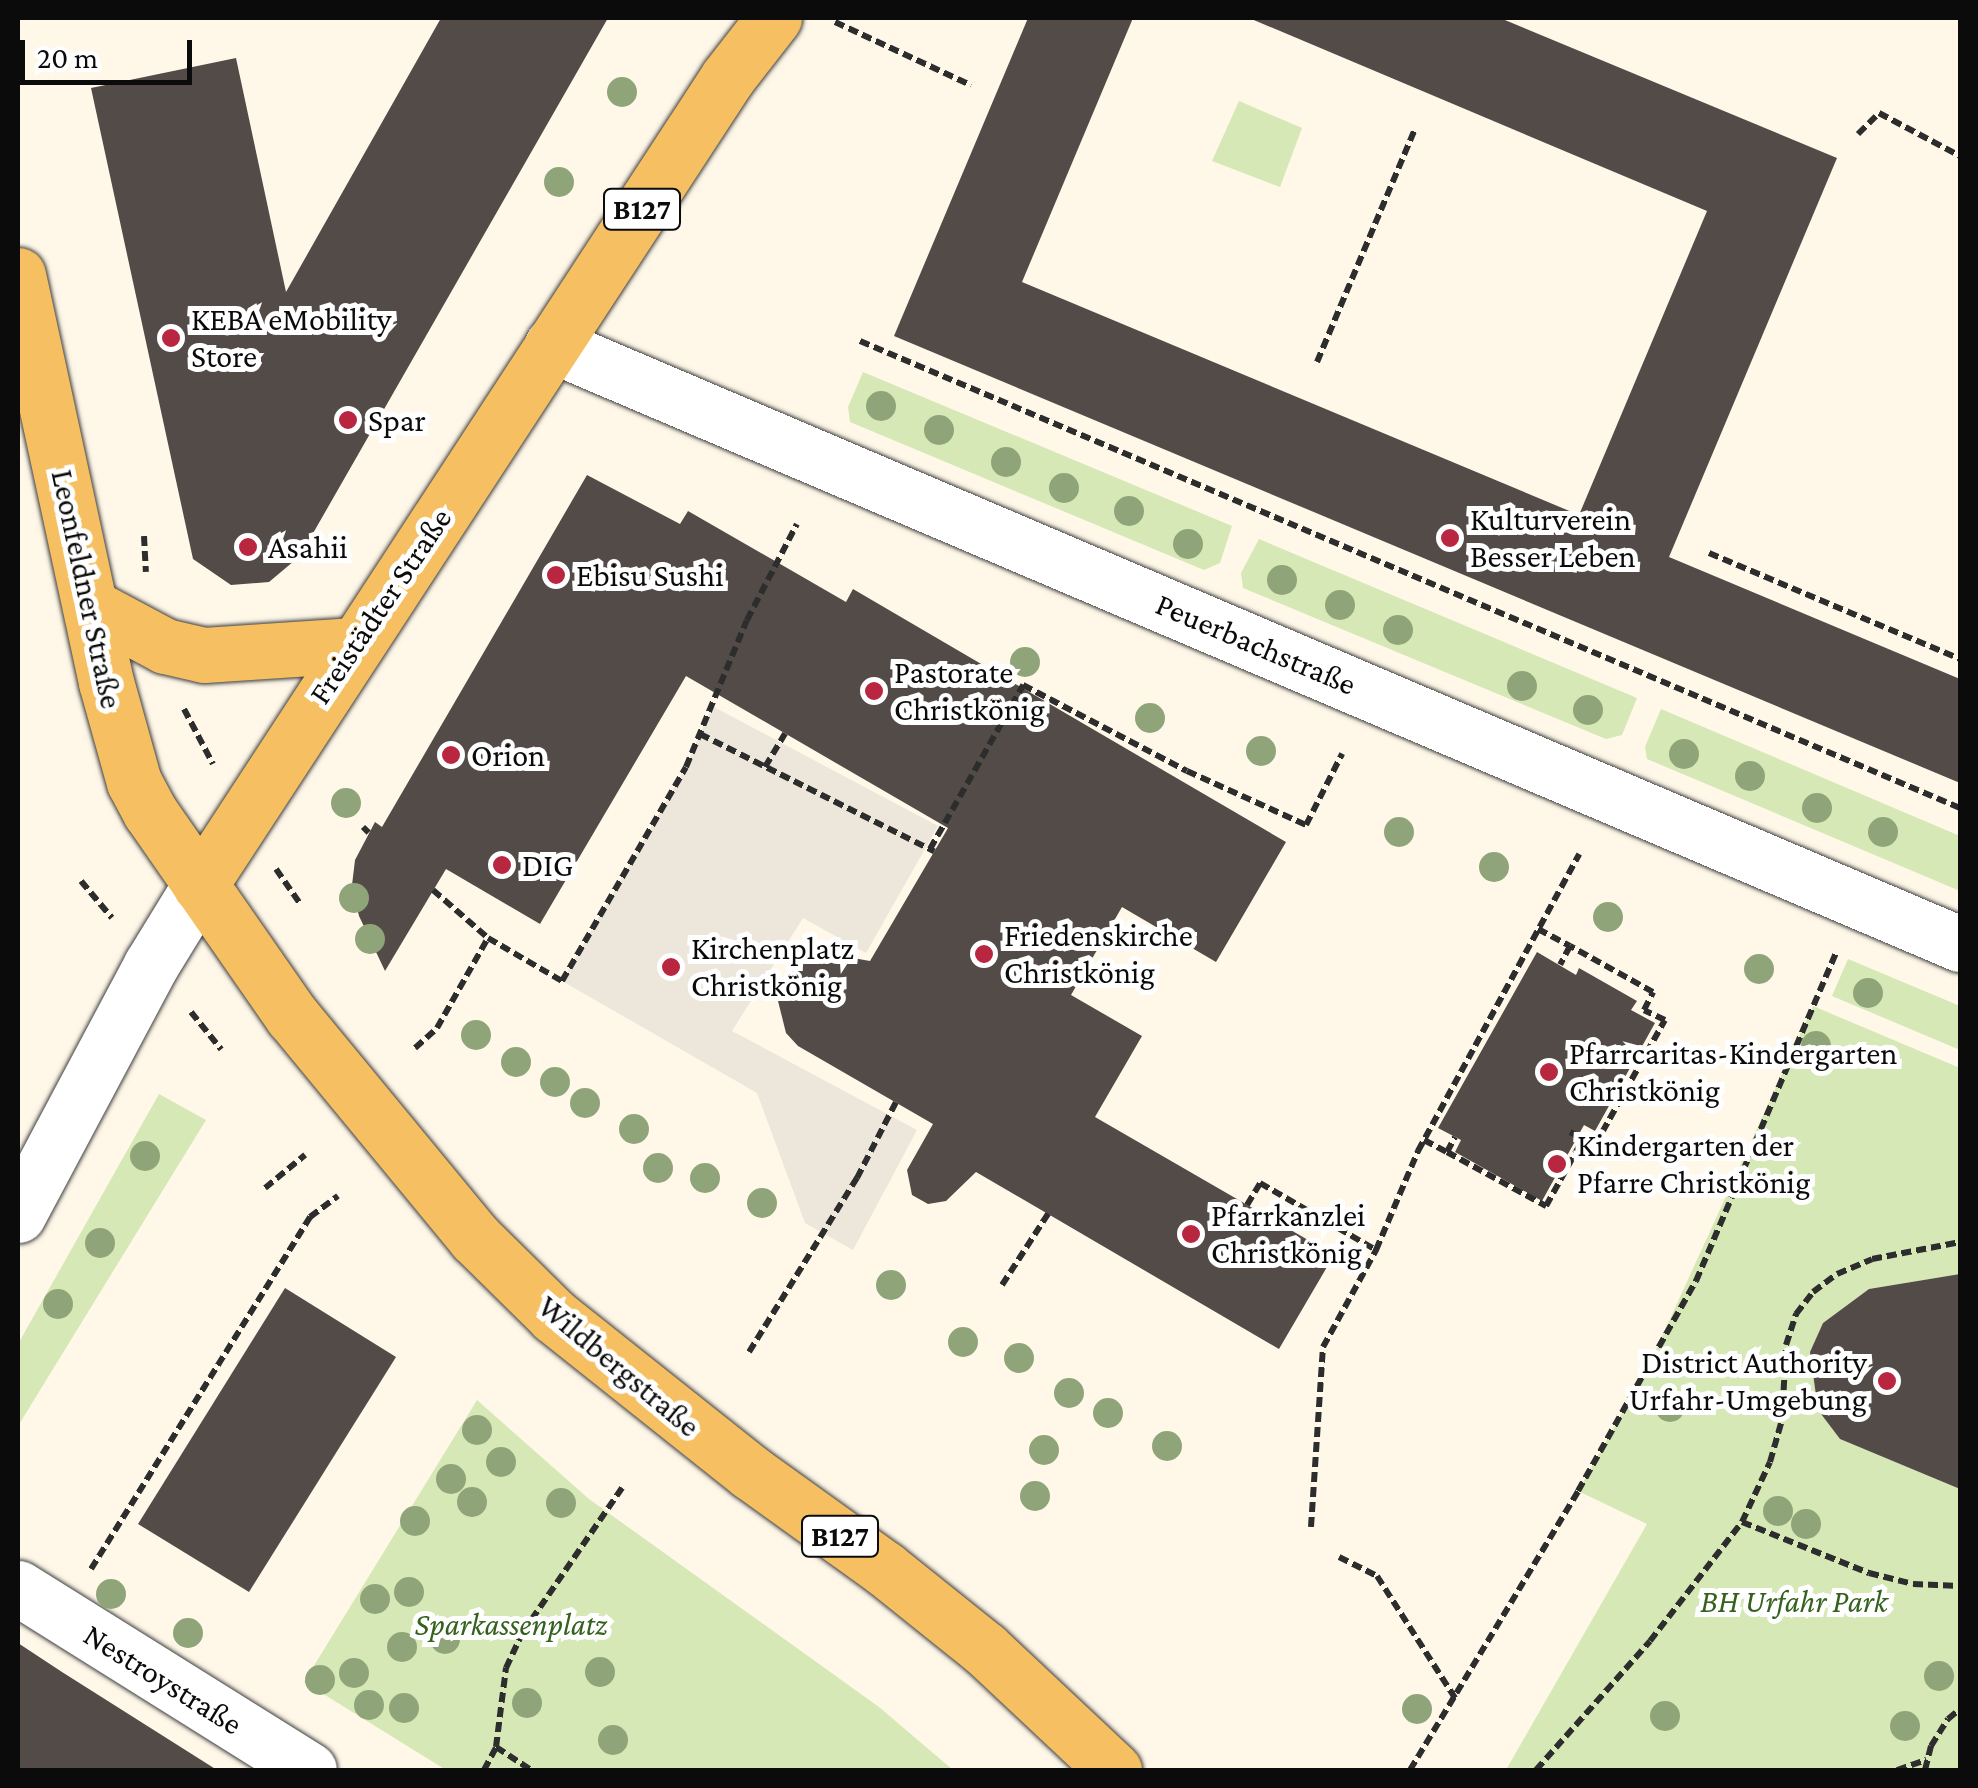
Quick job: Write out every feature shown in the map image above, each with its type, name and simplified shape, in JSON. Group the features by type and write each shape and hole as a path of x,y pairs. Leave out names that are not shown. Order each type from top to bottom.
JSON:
{"main road":[{"name":"Freistädter Straße","path":"200,885 728,77 774,18"},
{"name":"Leonfeldner Straße","path":"18,275 31,388 134,782 200,885"},
{"path":"90,606 164,646 231,655 355,645"},
{"name":"Wildbergstraße","path":"200,885 292,1016 403,1155 476,1238 554,1316 646,1392 956,1626 1114,1770"}],"street":[{"name":"Peuerbachstraße","path":"552,344 1960,944"},
{"name":"Freistädter Straße","path":"18,1215 152,965 200,885"},
{"name":"Nestroystraße","path":"40,1602 309,1770"}],"path":[{"path":"836,22 971,84"},
{"path":"1858,134 1879,113 1960,156"},
{"path":"1317,362 1414,131"},
{"path":"860,341 1960,808"},
{"path":"433,890 488,938 562,981 686,767 748,620 797,524"},
{"path":"144,536 146,573 188,720 242,818 301,905"},
{"path":"1709,553 1960,659"},
{"path":"700,734 932,850 1023,685 1187,771 1306,825 1342,754"},
{"path":"765,766 786,734"},
{"path":"1312,1527 1323,1347 1376,1250 1424,1140 1578,854"},
{"path":"1538,930 1653,992 1644,1010 1665,1020 1595,1145 1570,1132"},
{"path":"415,1048 437,1028 488,938"},
{"path":"1560,966 1570,946"},
{"path":"1410,1770 1696,1282 1833,960"},
{"path":"749,1352 857,1178 896,1102"},
{"path":"1448,1152 1455,1137"},
{"path":"1424,1140 1546,1206 1583,1138"},
{"path":"265,1188 305,1155"},
{"path":"1248,1205 1260,1183 1376,1250"},
{"path":"40,1602 310,1217 338,1196"},
{"path":"1002,1285 1048,1214"},
{"path":"1536,1770 1683,1601 1742,1522 1770,1462 1782,1420 1786,1346 1796,1314 1813,1292 1837,1274 1872,1259 1960,1242"},
{"path":"484,1770 496,1748 506,1668 523,1632 622,1488"},
{"path":"1742,1522 1869,1573 1913,1584 1960,1586"},
{"path":"1339,1557 1377,1576 1455,1698"},
{"path":"1925,1770 1948,1720 1960,1709"},
{"path":"496,1748 532,1770"},
{"path":"1897,1770 1928,1760"}],"green space":[{"path":"1239,101 1302,128 1280,187 1212,161"},
{"path":"863,372 1232,526 1220,563 1204,570 850,422 848,407"},
{"path":"1259,539 1637,698 1622,735 1606,739 1243,588 1241,573"},
{"path":"1661,709 1960,836 1960,891 1647,759 1645,747"},
{"path":"1848,959 1960,1006 1960,1050 1832,996"},
{"name":"BH Urfahr Park","path":"1813,1006 1960,1068 1960,1274 1869,1289 1823,1323 1810,1352 1818,1410 1840,1439 1960,1489 1960,1770 1506,1770 1647,1524 1578,1491 1648,1367"},
{"path":"159,1094 206,1120 18,1426 18,1344"},
{"name":"Sparkassenplatz","path":"477,1400 589,1499 879,1707 953,1770 446,1770 304,1682"}],"shaded area":[{"name":"Kirchenplatz Christkönig","path":"712,706 938,826 866,953 803,918 732,1031 917,1130 853,1250 805,1223 757,1093 562,981 686,767"}],"building":[{"path":"441,18 608,18 300,556 269,582 231,585 193,559 91,88 236,58 286,292"},
{"path":"1028,18 1133,18 1022,282 1579,515 1707,211 1249,18 1500,18 1837,158 1669,557 1960,679 1960,783 894,336"},
{"path":"587,475 680,524 688,511 846,602 853,589 1286,842 1216,962 1122,907 1071,995 1142,1036 1095,1117 1334,1255 1279,1349 976,1172 946,1201 928,1204 912,1195 907,1170 933,1124 798,1046 786,1033 778,1001 791,970 819,952 870,961 948,828 686,676 540,924 446,869 385,971 359,916 352,885 355,860 375,822 382,827"},
{"name":"Pfarrcaritas-Kindergarten Christkönig","path":"1537,952 1576,975 1579,968 1637,1001 1631,1010 1655,1023 1595,1131 1584,1125 1542,1201 1455,1152 1461,1140 1438,1128"},
{"name":"District Authority Urfahr-Umgebung","path":"1960,1274 1960,1489 1840,1439 1818,1410 1810,1352 1823,1323 1869,1289"},
{"path":"285,1288 396,1357 249,1592 138,1524"},
{"path":"18,1643 62,1672 217,1770 18,1770"}],"place":[{"name":"KEBA eMobility Store","path":"171,338"},
{"name":"Spar","path":"348,420"},
{"name":"Kulturverein Besser Leben","path":"1450,538"},
{"name":"Asahii","path":"248,547"},
{"name":"Ebisu Sushi","path":"556,575"},
{"name":"Pastorate Christkönig","path":"874,691"},
{"name":"Orion","path":"451,755"},
{"name":"DIG","path":"502,865"},
{"name":"Friedenskirche Christkönig","path":"984,954"},
{"name":"Kirchenplatz Christkönig","path":"671,967"},
{"name":"Pfarrcaritas-Kindergarten Christkönig","path":"1549,1072"},
{"name":"Kindergarten der Pfarre Christkönig","path":"1557,1164"},
{"name":"Pfarrkanzlei Christkönig","path":"1191,1234"},
{"name":"District Authority Urfahr-Umgebung","path":"1887,1381"}]}
